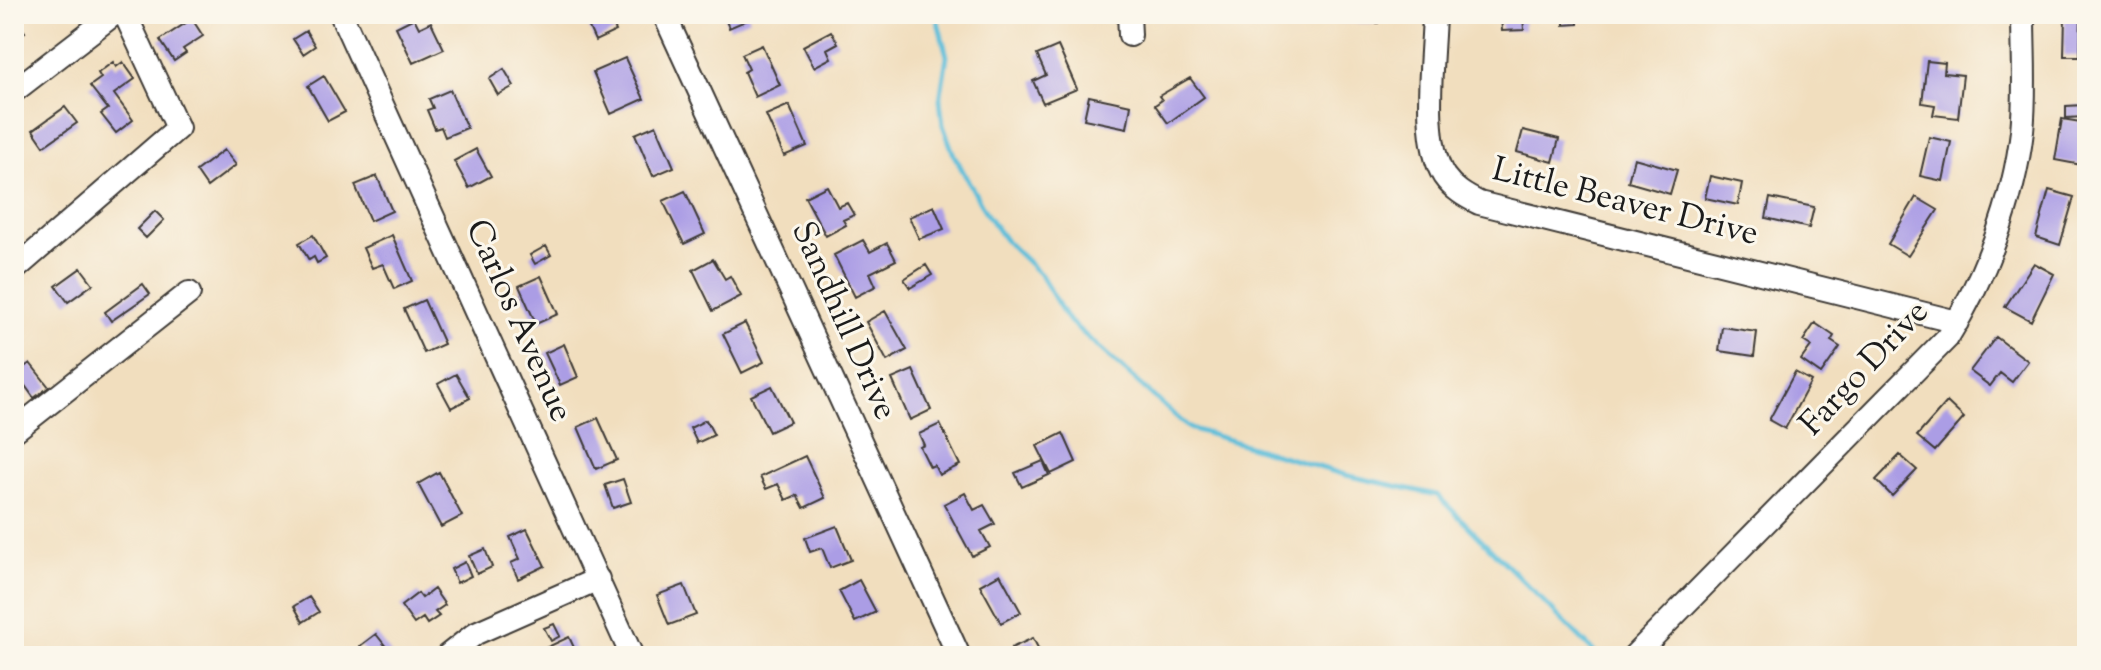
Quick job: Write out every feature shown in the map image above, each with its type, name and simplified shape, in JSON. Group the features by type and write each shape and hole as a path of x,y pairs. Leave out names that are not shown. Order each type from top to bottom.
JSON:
{"street":[{"path":"14,91 114,14"},
{"path":"14,270 178,128 125,14"},
{"name":"Carlos Avenue","path":"341,14 632,656"},
{"name":"Sandhill Drive","path":"664,14 959,656"},
{"name":"Little Beaver Drive","path":"1434,14 1432,142 1444,176 1462,194 1479,203 1957,322"},
{"name":"Fargo Drive","path":"1634,656 1947,338 1957,322 1984,263 2014,173 2022,130 2023,14"},
{"path":"14,431 189,293"},
{"path":"447,656 476,633 598,579"}],"building":[{"path":"583,14 608,14 616,31 595,41"},
{"path":"723,14 748,14 750,19 729,28"},
{"path":"1268,14 1312,14 1312,20 1268,21"},
{"path":"1339,14 1378,14 1378,23 1339,23"},
{"path":"1501,14 1523,14 1524,30 1502,31"},
{"path":"1564,14 1603,16 1578,18 1578,24 1564,25"},
{"path":"2065,15 2081,15 2080,56 2064,56"},
{"path":"14,18 25,32 14,40"},
{"path":"414,18 419,28 431,22 444,49 413,63 396,27"},
{"path":"192,19 203,36 183,49 186,53 174,61 160,40"},
{"path":"306,31 315,46 303,54 293,39"},
{"path":"831,31 838,43 827,49 831,58 814,67 803,46"},
{"path":"762,45 780,85 755,97 744,72 749,69 742,54"},
{"path":"1058,46 1077,89 1043,103 1033,81 1046,75 1037,55"},
{"path":"625,58 644,99 611,114 593,72"},
{"path":"1927,61 1945,63 1944,73 1963,75 1958,118 1933,115 1935,105 1922,103"},
{"path":"113,62 116,67 123,62 135,79 114,94 133,120 116,133 101,114 108,109 90,86 101,78 98,73"},
{"path":"504,69 514,86 498,95 489,79"},
{"path":"324,76 345,112 328,121 308,86"},
{"path":"1190,78 1204,97 1168,123 1155,105 1162,100 1159,96"},
{"path":"450,90 467,128 445,137 441,127 435,129 427,110 433,108 429,99"},
{"path":"1089,96 1131,105 1127,128 1084,119"},
{"path":"789,105 807,146 784,156 766,115"},
{"path":"2084,105 2085,117 2066,118 2066,106"},
{"path":"65,107 77,123 44,146 33,130"},
{"path":"2062,119 2087,123 2087,166 2055,160"},
{"path":"656,125 674,167 653,176 635,134"},
{"path":"1523,130 1559,139 1553,162 1517,152"},
{"path":"1929,137 1951,142 1943,181 1920,176"},
{"path":"476,149 491,176 469,188 454,161"},
{"path":"224,150 236,165 207,187 196,171"},
{"path":"1634,158 1677,170 1670,194 1628,182"},
{"path":"377,176 392,211 370,221 355,185"},
{"path":"1710,176 1742,183 1738,205 1705,198"},
{"path":"827,186 838,207 847,203 854,215 843,220 846,225 826,236 805,197"},
{"path":"2049,190 2074,197 2060,245 2036,237"},
{"path":"685,191 705,234 684,244 663,201"},
{"path":"1916,197 1938,210 1908,256 1888,244"},
{"path":"1770,198 1814,207 1809,228 1766,218"},
{"path":"934,206 944,229 919,239 909,217"},
{"path":"155,211 164,220 146,238 137,229"},
{"path":"313,235 326,258 317,263 314,257 309,260 299,243"},
{"path":"392,235 412,281 394,289 383,264 372,268 363,248"},
{"path":"863,240 870,252 887,243 896,260 870,273 876,286 855,297 834,255"},
{"path":"546,246 551,255 535,264 530,255"},
{"path":"713,259 725,279 730,276 741,296 713,311 693,270"},
{"path":"2034,263 2054,274 2031,321 2005,307"},
{"path":"926,265 932,275 910,288 904,279"},
{"path":"81,268 93,284 68,302 56,286"},
{"path":"541,276 558,314 536,324 519,286"},
{"path":"143,284 150,294 111,321 105,312"},
{"path":"424,300 444,344 424,353 404,309"},
{"path":"885,311 907,350 887,361 866,322"},
{"path":"745,323 764,362 742,373 723,334"},
{"path":"1815,323 1834,336 1831,341 1840,347 1821,374 1801,360 1811,346 1803,341"},
{"path":"1722,327 1757,332 1754,356 1719,351"},
{"path":"1996,337 2028,361 2012,382 2000,373 1990,386 1970,371"},
{"path":"564,344 578,377 560,385 545,353"},
{"path":"30,363 49,387 34,398 16,373"},
{"path":"913,370 931,410 910,420 892,379"},
{"path":"1795,372 1811,381 1785,429 1769,420"},
{"path":"456,374 470,398 451,408 438,384"},
{"path":"772,386 790,422 769,432 751,396"},
{"path":"1947,402 1964,418 1935,451 1917,436"},
{"path":"598,418 617,460 596,469 578,427"},
{"path":"706,420 714,435 697,443 690,428"},
{"path":"940,424 960,465 939,475 934,465 930,467 920,447 924,445 919,434"},
{"path":"1063,433 1076,462 1051,474 1037,446"},
{"path":"1900,455 1917,470 1892,496 1876,480"},
{"path":"805,456 825,498 804,508 797,495 786,500 778,484 766,489 760,477"},
{"path":"1043,461 1049,475 1022,487 1015,473"},
{"path":"439,472 462,516 441,527 418,484"},
{"path":"623,479 631,502 613,508 605,485"},
{"path":"965,493 974,510 984,505 995,524 981,531 990,547 972,556 944,504"},
{"path":"837,526 851,560 830,568 822,548 810,552 805,538"},
{"path":"527,529 545,566 518,579 511,563 520,559 510,537"},
{"path":"485,549 492,567 477,574 469,556"},
{"path":"465,562 471,576 457,583 451,569"},
{"path":"1000,574 1021,612 1001,623 980,585"},
{"path":"859,580 876,612 855,622 839,591"},
{"path":"684,585 696,615 669,625 657,595"},
{"path":"434,589 445,605 435,612 439,616 427,624 423,618 414,624 401,606 418,593 422,598"},
{"path":"309,597 319,612 303,622 294,606"},
{"path":"554,624 560,636 551,641 544,628"},
{"path":"376,634 391,653 387,656 368,656 360,646"},
{"path":"569,637 578,656 539,656 537,652"},
{"path":"1033,638 1042,656 1015,656 1011,648"}],"waterway":[{"path":"936,14 947,56 940,100 943,125 954,155 987,215 1005,240 1041,275 1067,319 1189,428 1345,475 1437,495 1598,656"}]}
